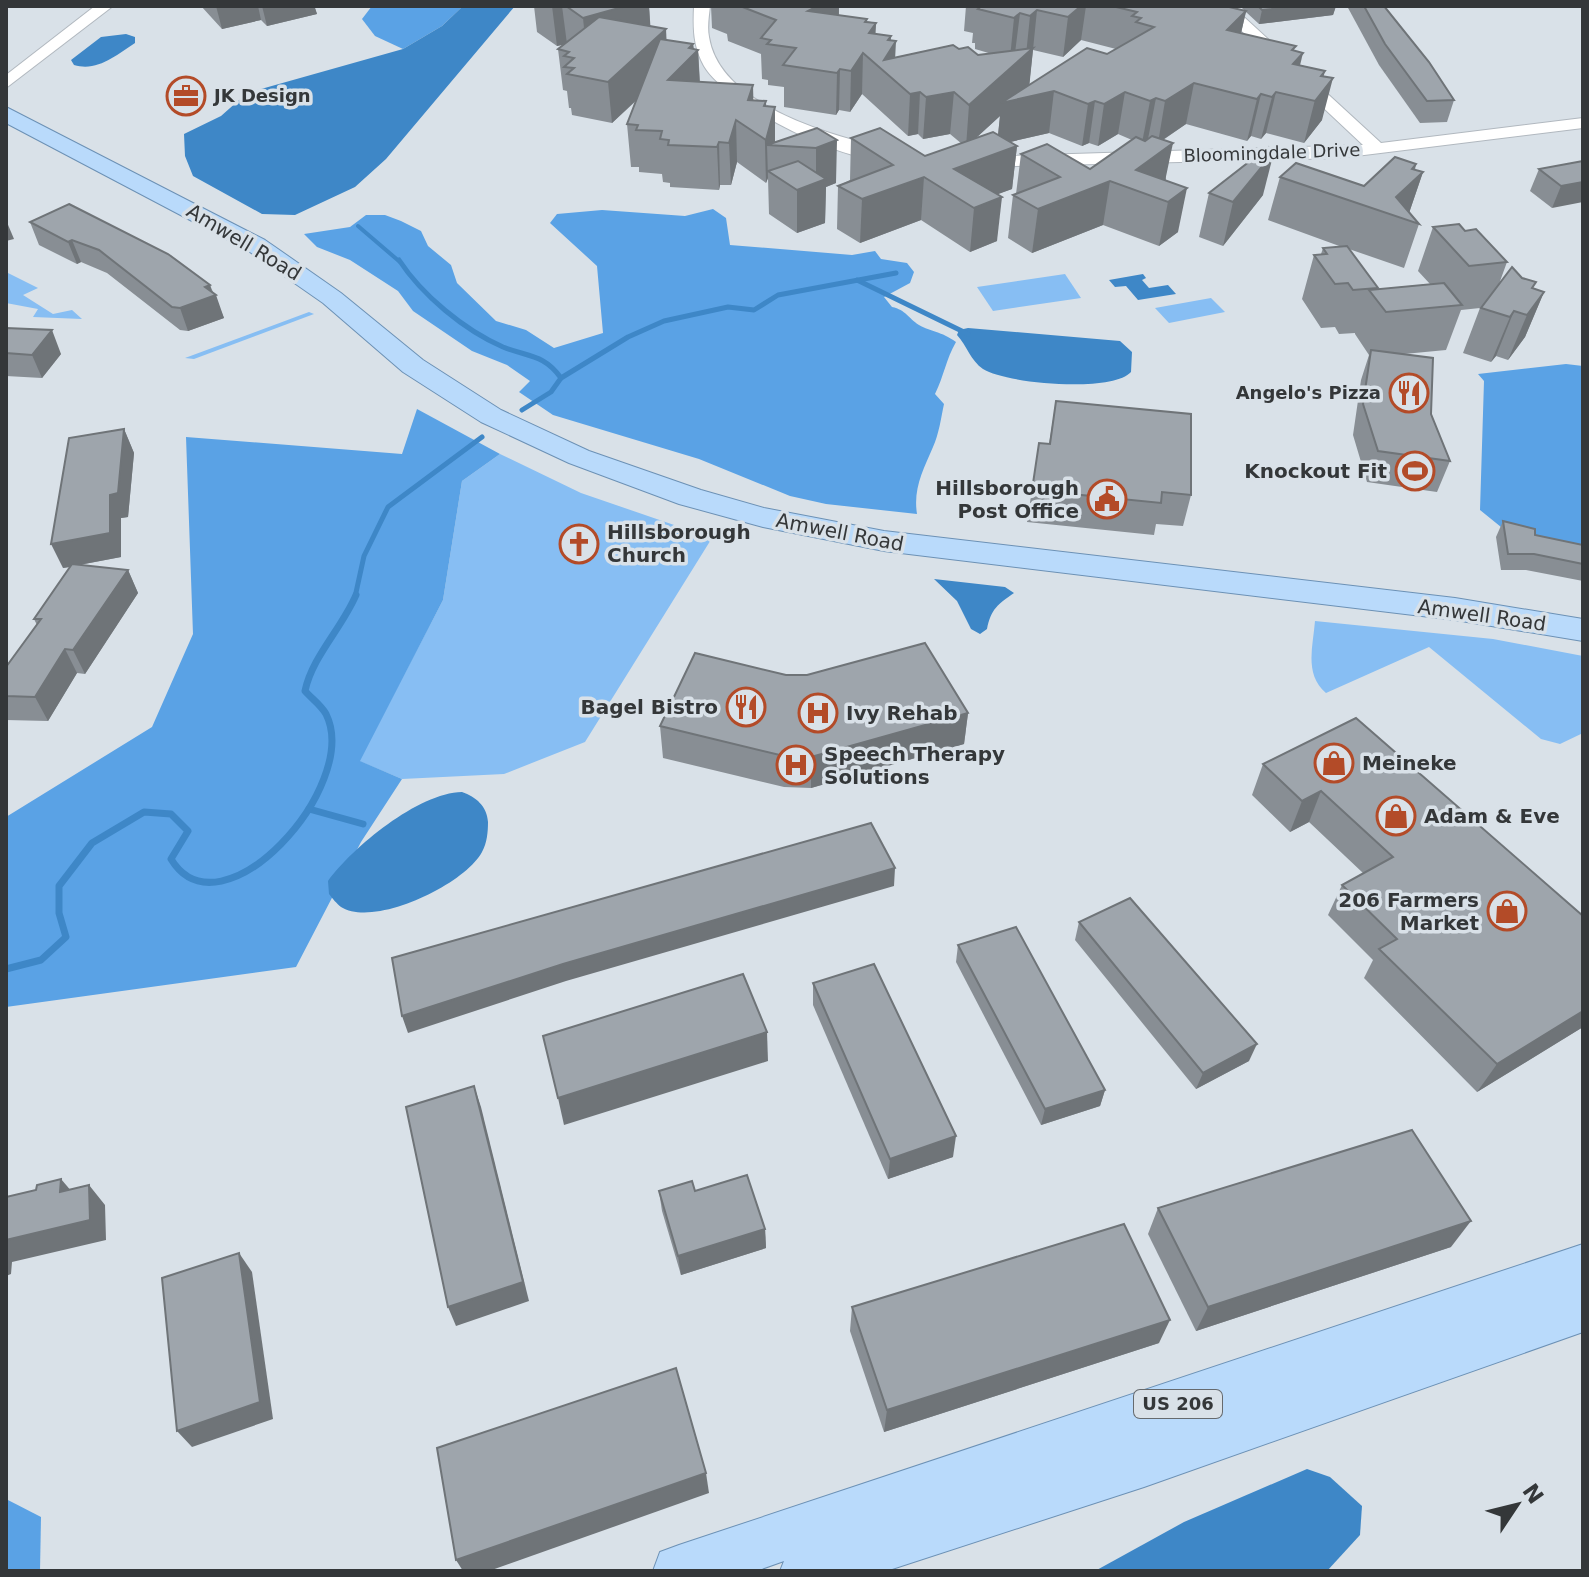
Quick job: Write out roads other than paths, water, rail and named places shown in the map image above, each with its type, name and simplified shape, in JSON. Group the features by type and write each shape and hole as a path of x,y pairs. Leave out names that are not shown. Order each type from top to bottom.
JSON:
{"main road":[{"name":"Amwell Road","path":"12,120 268,252 332,298 413,366 491,416 579,457 690,497 763,517 884,541 1455,609 1583,630"},
{"name":"US 206","path":"679,1571 1583,1266"},
{"name":"US 206","path":"806,1571 1144,1462 1583,1309"}],"street":[{"path":"6,61 78,6"},
{"path":"6,83 105,6"},
{"path":"702,6 699,26 703,48 748,101 814,136 864,151 907,158"},
{"path":"1223,6 1376,148"},
{"name":"Bloomingdale Drive","path":"956,162 1303,155 1583,123"}],"waterway":[{"path":"358,226 400,262"},
{"path":"399,260 419,286 459,321 488,340 542,360 561,378"},
{"path":"857,280 896,273"},
{"path":"561,378 628,337 664,321 728,307 754,310 778,295 857,280"},
{"path":"857,280 968,334"},
{"path":"522,410 551,392 561,378"},
{"path":"355,597 364,556 388,507 482,437"},
{"path":"6,969 41,960 66,937 59,913 59,886 92,843 144,812 171,814 188,831 171,859 193,879 221,881 252,868 281,844 306,813 324,779 332,744 326,714 305,691 314,666 355,597"},
{"path":"309,809 363,824"}],"place":[{"name":"JK Design","path":"186,96"},
{"name":"Angelo's Pizza","path":"1409,393"},
{"name":"Knockout Fit","path":"1415,471"},
{"name":"Hillsborough Post Office","path":"1107,499"},
{"name":"Hillsborough Church","path":"579,544"},
{"name":"Bagel Bistro","path":"746,707"},
{"name":"Ivy Rehab","path":"818,713"},
{"name":"Meineke","path":"1334,763"},
{"name":"Speech Therapy Solutions","path":"796,765"},
{"name":"Adam & Eve","path":"1396,816"},
{"name":"206 Farmers Market","path":"1507,911"}]}
